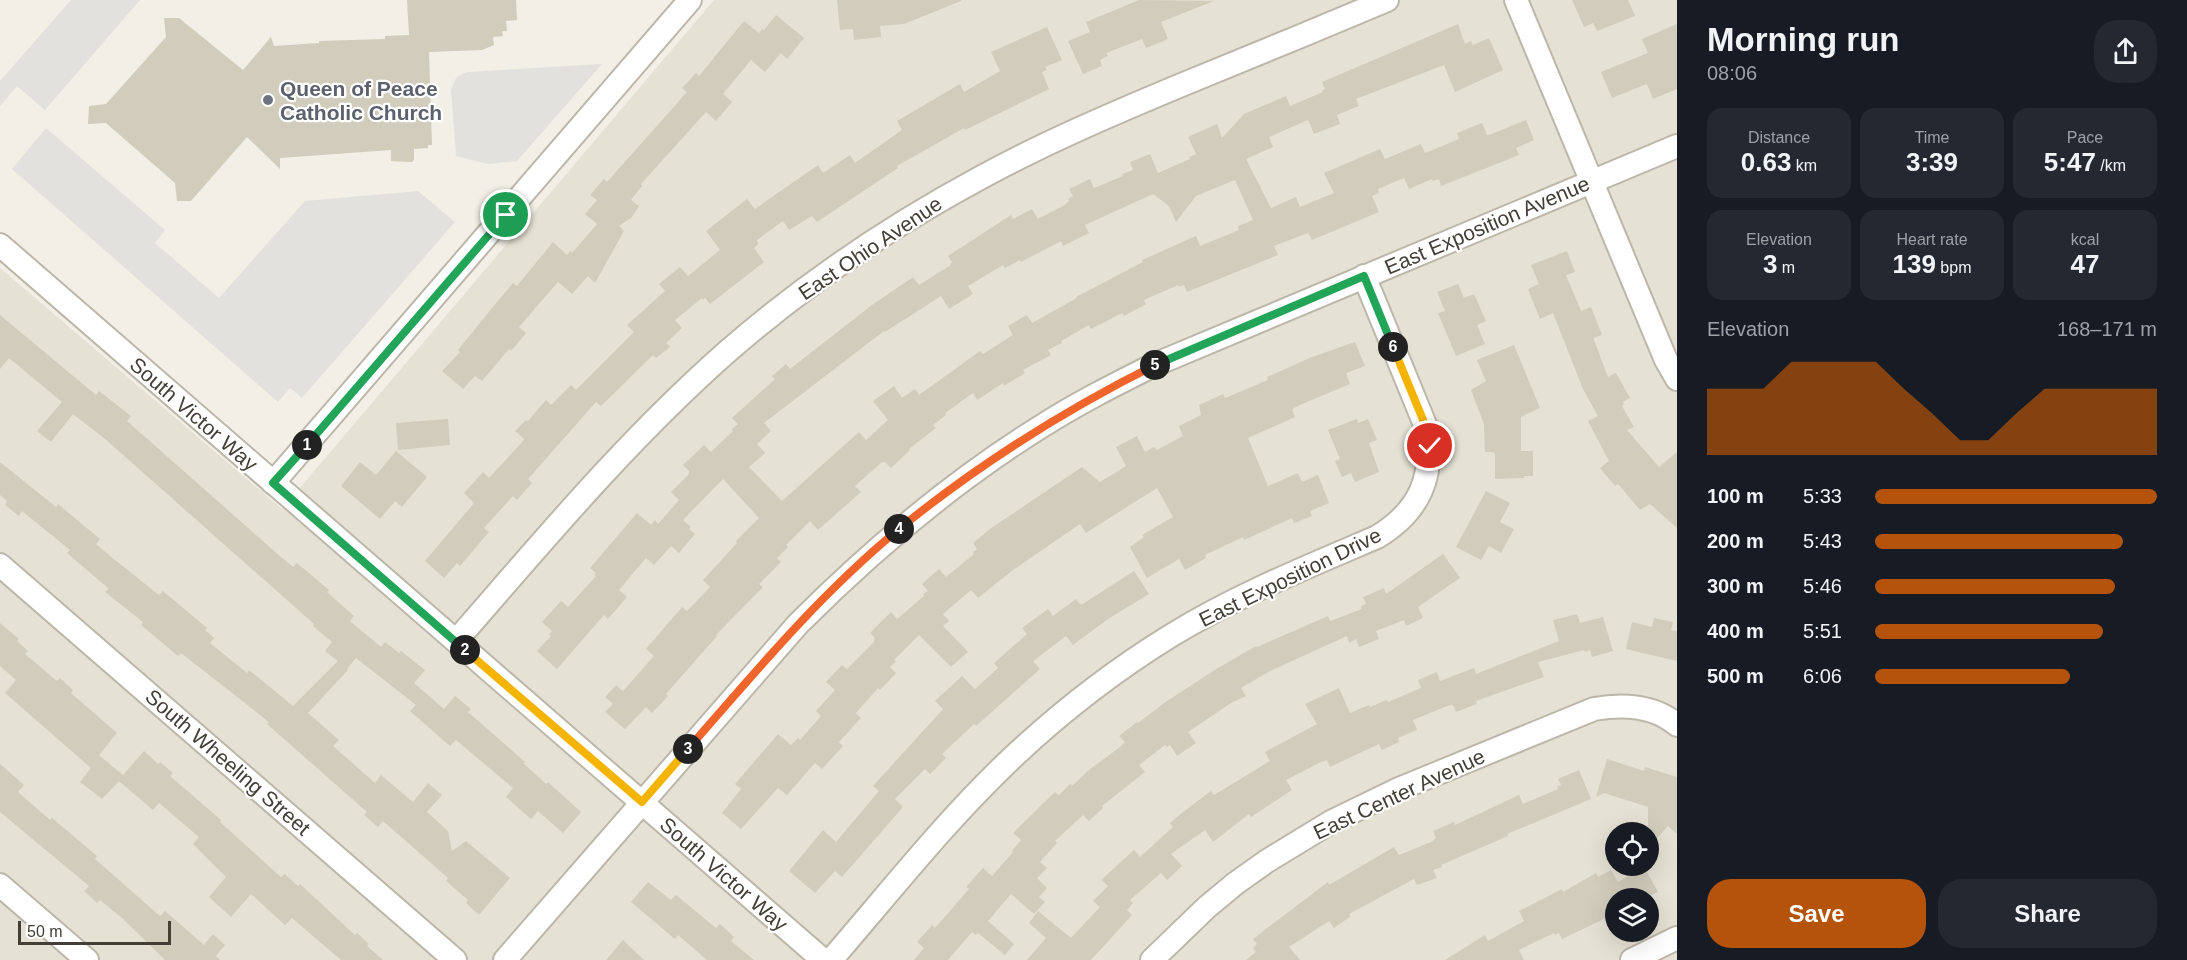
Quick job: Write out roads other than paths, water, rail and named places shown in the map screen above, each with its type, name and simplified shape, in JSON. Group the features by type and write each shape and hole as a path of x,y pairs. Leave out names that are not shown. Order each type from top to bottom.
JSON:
{"street":[{"path":"273,483 677,18 690,0"},
{"name":"East Ohio Avenue","path":"456,641 592,486 673,401 738,343 850,257 914,215 1048,143 1387,0"},
{"path":"1516,0 1666,360 1677,379"},
{"name":"East Exposition Avenue","path":"505,960 798,624 866,558 939,497 990,460 1043,425 1098,393 1154,365 1677,146"},
{"name":"South Victor Way","path":"0,245 823,960"},
{"name":"East Exposition Drive","path":"831,960 977,793 1020,751 1089,692 1172,635 1260,587 1377,537 1394,527 1411,509 1423,488 1428,470 1430,446 1426,427 1364,276"},
{"name":"South Wheeling Street","path":"0,565 455,960"},
{"name":"East Center Avenue","path":"1152,960 1207,907 1267,861 1331,822 1399,789 1594,709 1614,705 1633,706 1656,712 1677,725"},
{"path":"0,885 87,960"},
{"path":"1632,960 1677,938"}],"place":[{"name":"Queen of Peace Catholic Church","path":"268,100"}]}
